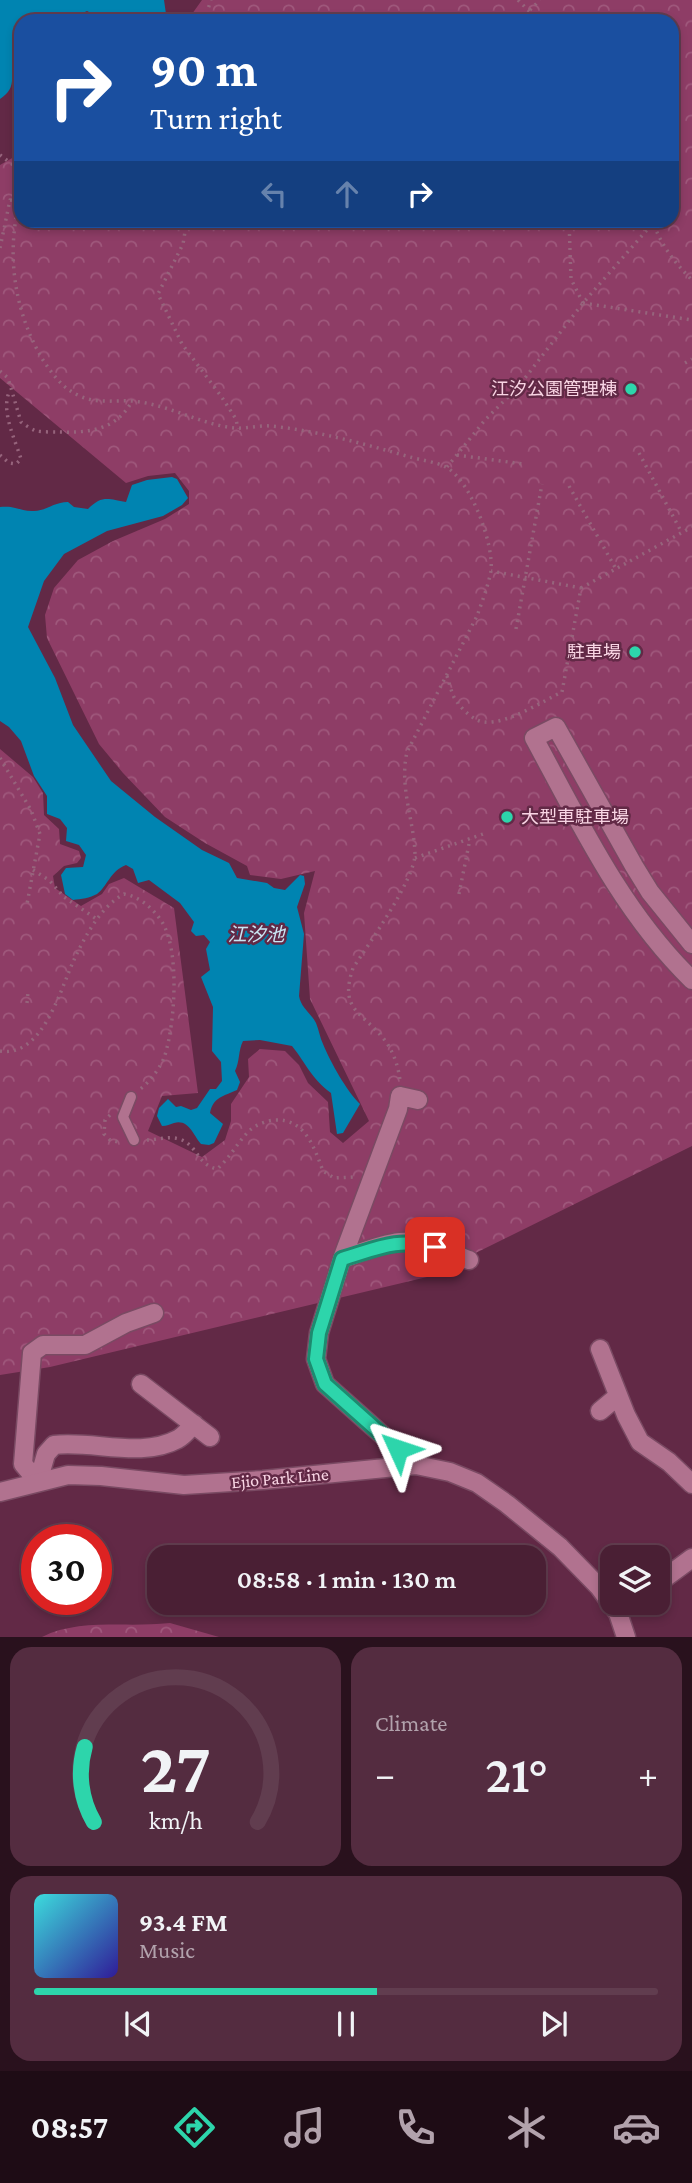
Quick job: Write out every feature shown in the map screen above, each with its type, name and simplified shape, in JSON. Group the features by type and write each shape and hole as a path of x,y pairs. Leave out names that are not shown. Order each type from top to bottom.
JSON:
{"street":[{"path":"692,944 650,892 556,727 534,738 628,904 656,941 692,981"},
{"path":"416,1465 325,1384 316,1359 319,1333 342,1259 398,1109 400,1096 418,1100"},
{"path":"342,1259 399,1242 414,1242 469,1260"},
{"path":"415,1259 432,1256 435,1247"},
{"path":"38,1482 23,1465 32,1353 43,1345 85,1345 126,1323 154,1313"},
{"path":"600,1349 640,1442 669,1462 692,1484"},
{"path":"141,1384 210,1437"},
{"path":"600,1411 618,1396"},
{"path":"38,1482 46,1454 54,1445 67,1443 135,1448 161,1446 180,1438 194,1424"},
{"name":"Ejio Park Line","path":"0,1492 68,1475 197,1484 416,1465 450,1472 477,1483 560,1547 600,1588"},
{"path":"670,1574 692,1558"},
{"path":"625,1615 626,1637"}],"lane":[{"path":"131,1097 123,1117 134,1140"}],"path":[{"path":"517,0 533,14"},
{"path":"530,10 540,0"},
{"path":"0,155 14,166"},
{"path":"0,248 10,200 14,200"},
{"path":"16,228 14,273 20,311 37,349 57,380 67,389 82,397 115,402 132,401 177,411 209,424 238,429 268,426 334,436 447,467 463,485 478,512 488,540 491,571 477,617 407,752 405,762 404,778 415,858 406,882 353,968 348,982 349,997 354,1010 383,1038 396,1059 400,1096"},
{"path":"186,228 183,244 158,294 182,344 221,396 236,419 238,429"},
{"path":"569,228 571,279 583,303"},
{"path":"447,467 485,420 518,387 583,303 649,228"},
{"path":"655,228 662,244 692,280"},
{"path":"583,303 692,320"},
{"path":"685,363 692,359"},
{"path":"0,371 8,378 21,422 35,430 73,432 99,429 112,424 127,411 132,401"},
{"path":"0,455 9,463 16,464 21,459 6,407 5,398 10,389"},
{"path":"639,453 682,533"},
{"path":"457,455 523,464"},
{"path":"516,629 542,484"},
{"path":"569,486 616,569"},
{"path":"491,571 581,588 692,527"},
{"path":"446,675 456,701 471,716 483,722 499,721 513,716 562,692 581,588"},
{"path":"0,758 37,823 40,834 27,904"},
{"path":"415,858 483,834"},
{"path":"459,894 470,839"},
{"path":"32,870 49,880 64,897 97,920"},
{"path":"0,1051 9,1052 25,1045 41,1030 55,1006 73,961 97,920 113,900 124,894 136,896 163,923 170,949 174,984 171,1018 164,1056 145,1086 105,1120 104,1134 110,1140 120,1143 172,1138 181,1140 189,1145 207,1167 217,1169 226,1162 251,1128 270,1121 289,1120 303,1130 323,1171 334,1178 351,1177 375,1170"},
{"path":"27,1003 28,992"}],"green space":[{"path":"202,0 692,0 692,1146 427,1277 50,1367 0,1375 0,749 33,777 43,793 44,815 59,829 60,844 79,851 81,858 77,863 64,866 53,876 55,888 81,906 102,894 109,884 124,878 174,908 198,1093 162,1096 148,1131 202,1157 225,1140 231,1121 231,1104 249,1077 248,1059 260,1049 285,1051 299,1065 308,1083 328,1102 330,1132 343,1143 369,1121 310,999 304,913 315,871 281,879 250,875 247,866 165,817 99,744 47,638 45,615 54,588 78,560 113,541 165,519 189,504 189,491 175,473 148,476 126,483 0,378 0,165 14,157 14,228 679,228 679,14 192,14"},
{"path":"170,1623 219,1637 42,1637 56,1631 88,1626"}],"water":[{"path":"0,0 164,0 166,14 93,14 87,11 80,14 14,14 14,71 10,88 0,99"},
{"name":"江汐池","path":"172,477 177,479 188,498 182,505 163,516 107,531 64,554 44,581 28,627 55,678 73,725 111,781 155,817 202,850 229,863 237,878 267,883 274,888 285,890 300,875 304,876 305,884 297,907 304,934 299,996 316,1023 335,1068 360,1104 343,1133 337,1134 331,1093 314,1077 292,1046 260,1040 243,1041 235,1071 240,1082 237,1090 220,1098 211,1108 210,1113 223,1124 214,1143 201,1144 183,1123 162,1126 157,1116 159,1108 168,1099 176,1107 191,1110 197,1108 210,1089 216,1089 222,1081 221,1062 212,1051 213,1007 201,977 210,970 206,949 210,942 204,935 196,936 191,931 194,922 180,903 149,880 138,883 133,869 126,865 116,871 94,895 73,900 65,894 61,875 66,868 83,867 86,855 79,845 66,841 67,828 60,819 47,814 47,796 34,776 21,741 0,721 0,507 34,511 68,502 74,507 88,509 101,500 126,502 132,485"}],"place":[{"name":"江汐公園管理棟","path":"631,389"},
{"name":"駐車場","path":"635,652"},
{"name":"大型車駐車場","path":"507,817"}],"route":[{"path":"398,1449 325,1384 316,1359 319,1333 342,1259 399,1242 435,1247"}]}
